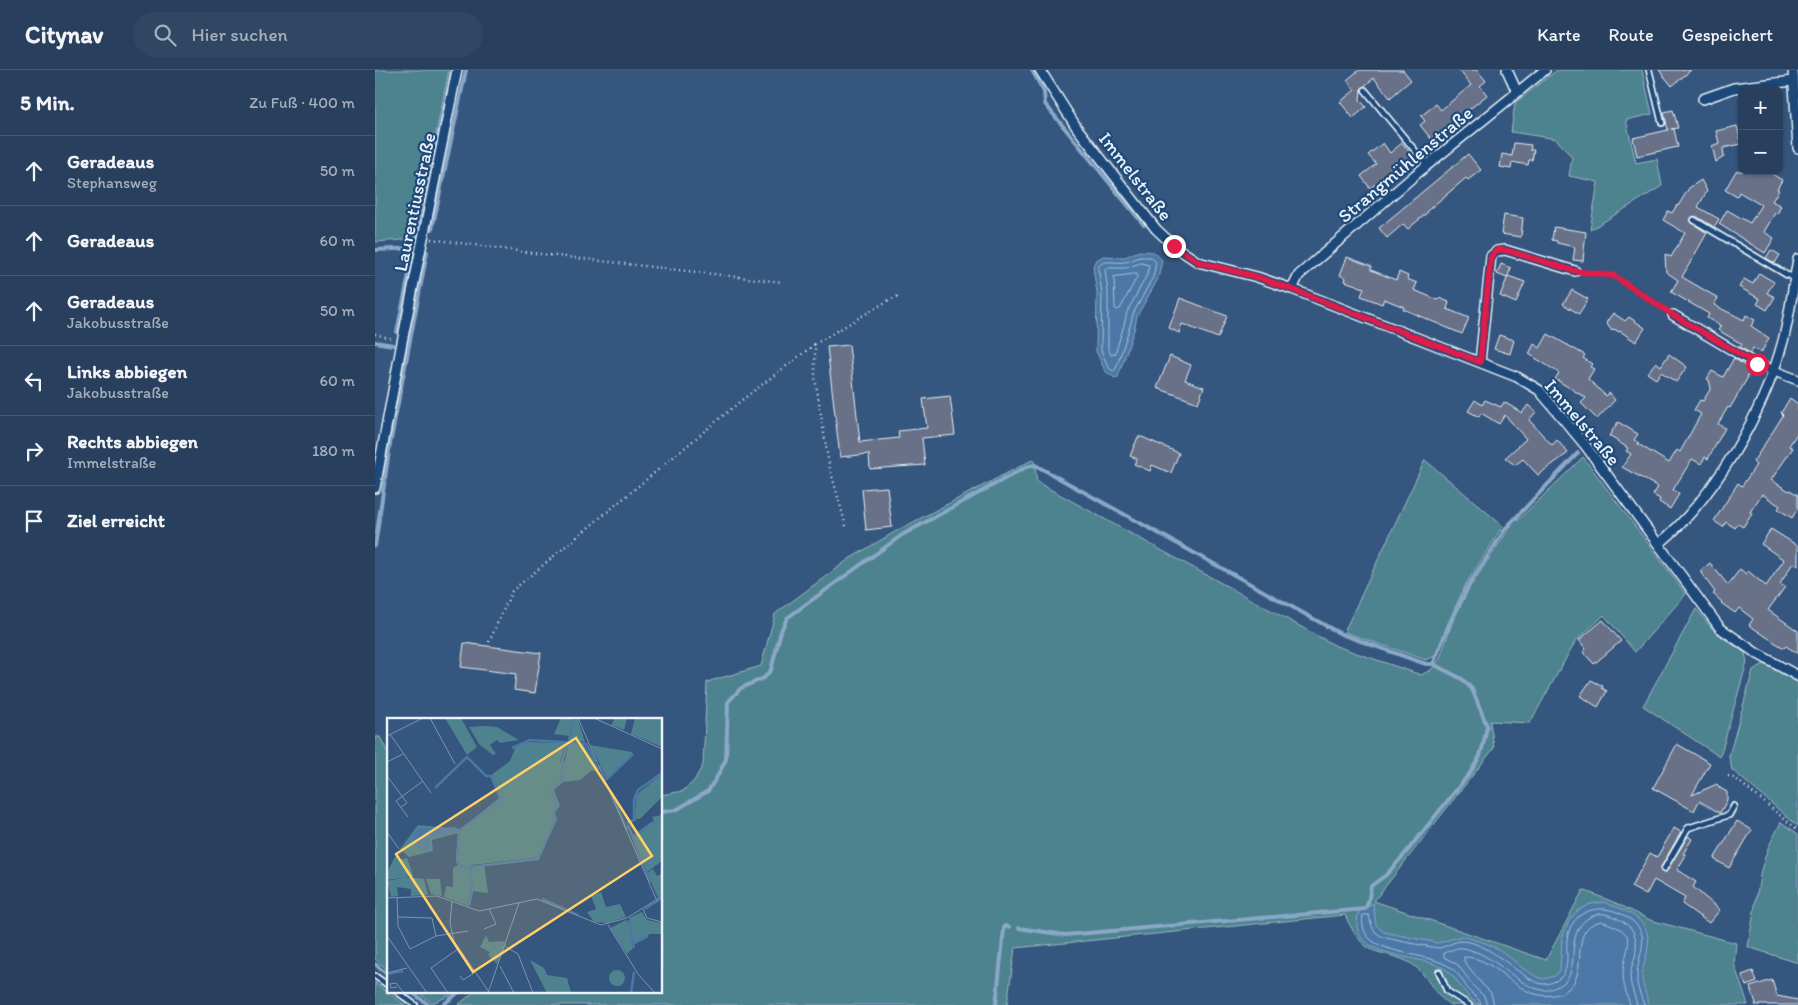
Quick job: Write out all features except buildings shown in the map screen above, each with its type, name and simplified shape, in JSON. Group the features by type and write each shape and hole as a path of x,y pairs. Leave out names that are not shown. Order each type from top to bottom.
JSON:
{"street":[{"name":"Laurentiusstraße","path":"375,488 402,342 457,70"},
{"name":"Immelstraße","path":"1040,70 1077,128 1156,229 1174,246 1198,262 1257,277 1291,289 1517,377 1539,390 1585,445 1720,628 1756,653 1798,676"},
{"path":"1507,70 1517,92"},
{"name":"Strangmühlenstraße","path":"1291,289 1299,275 1427,165 1545,70"},
{"path":"1793,70 1798,148"},
{"path":"1703,99 1734,88 1793,81"},
{"path":"1480,362 1491,256 1497,250 1505,250 1575,271"},
{"path":"1659,544 1694,507 1729,461 1748,429 1783,343 1798,259"},
{"path":"1673,315 1757,364 1798,380"}],"lane":[{"path":"1649,70 1662,123"},
{"path":"1365,90 1427,165"},
{"path":"1693,220 1795,278"},
{"path":"1664,869 1688,828 1729,815 1735,806"},
{"path":"1439,972 1447,991 1469,1005"},
{"path":"375,976 387,985"},
{"path":"397,992 415,1005"}],"path":[{"path":"423,238 531,253 782,282"},
{"path":"1575,271 1614,276 1673,315"},
{"path":"489,642 512,591 742,400 815,344 889,300 901,295"},
{"path":"375,334 402,342"},
{"path":"815,344 815,378 829,465 846,526"},
{"path":"1728,776 1736,779 1798,830"}],"green space":[{"path":"375,70 449,70 415,239 375,242"},
{"path":"1557,70 1642,70 1652,114 1626,120 1636,163 1657,159 1662,186 1590,230 1598,182 1569,176 1572,157 1556,139 1511,132 1515,103"},
{"path":"1583,457 1686,594 1635,652 1604,615 1575,642 1530,723 1490,721 1494,748 1374,901 1546,960 1583,890 1616,903 1650,920 1736,943 1734,964 1748,1005 1450,1005 1439,996 1412,964 1370,949 1362,943 1345,915 1015,948 1007,1005 458,1005 474,992 663,992 663,795 683,791 694,781 703,765 707,682 761,666 775,614 849,559 898,530 1034,459 1037,482 1336,646 1421,675 1431,670 1440,658 1452,623 1470,587 1509,529"},
{"path":"1425,460 1503,526 1466,584 1435,656 1426,660 1344,632"},
{"path":"1696,609 1716,633 1745,653 1747,662 1720,757 1643,706"},
{"path":"1764,664 1798,683 1798,826 1732,770 1729,756 1753,670"},
{"path":"375,737 380,737 387,751 387,969 375,959"},
{"path":"1781,822 1798,834 1798,963 1748,947 1761,870 1768,848"},
{"path":"375,983 405,1005 375,1005"},
{"path":"417,992 454,992 449,996 432,1003"}],"water":[{"path":"1139,251 1154,252 1162,260 1158,279 1137,316 1118,377 1115,378 1105,371 1096,351 1097,293 1093,267 1095,261 1103,256 1125,257"},
{"path":"1603,902 1628,912 1641,922 1646,929 1648,947 1642,978 1649,1005 1481,1005 1471,999 1449,972 1438,965 1374,948 1363,940 1357,928 1359,911 1368,908 1373,903 1376,925 1384,932 1438,943 1462,936 1500,950 1524,969 1544,979 1555,976 1560,970 1562,938 1569,921 1577,911 1590,904"}],"waterway":[{"path":"397,332 452,70"},
{"path":"432,229 466,70"},
{"path":"1032,70 1044,92 1045,104 1144,225"},
{"path":"375,250 415,248"},
{"path":"375,546 390,444 427,252"},
{"path":"375,342 393,345"},
{"path":"1433,664 1468,586 1506,528 1578,453"},
{"path":"663,812 676,810 708,791 726,759 728,702 741,688 764,678 771,670 781,631 787,618 902,535 1026,467 1035,465 1341,634 1426,664 1433,664 1462,679 1472,689 1487,726 1480,756 1470,773 1404,855 1386,875 1371,886 1365,909 1065,935 1019,928"},
{"path":"996,1005 1004,929 1005,926 1009,927"},
{"path":"375,964 387,974"},
{"path":"411,992 429,1005"},
{"path":"443,1005 459,992"}],"route":[{"path":"1174,246 1198,262 1257,277 1291,289 1480,362 1491,256 1497,250 1505,250 1575,271 1614,276 1673,315 1757,364"}]}
